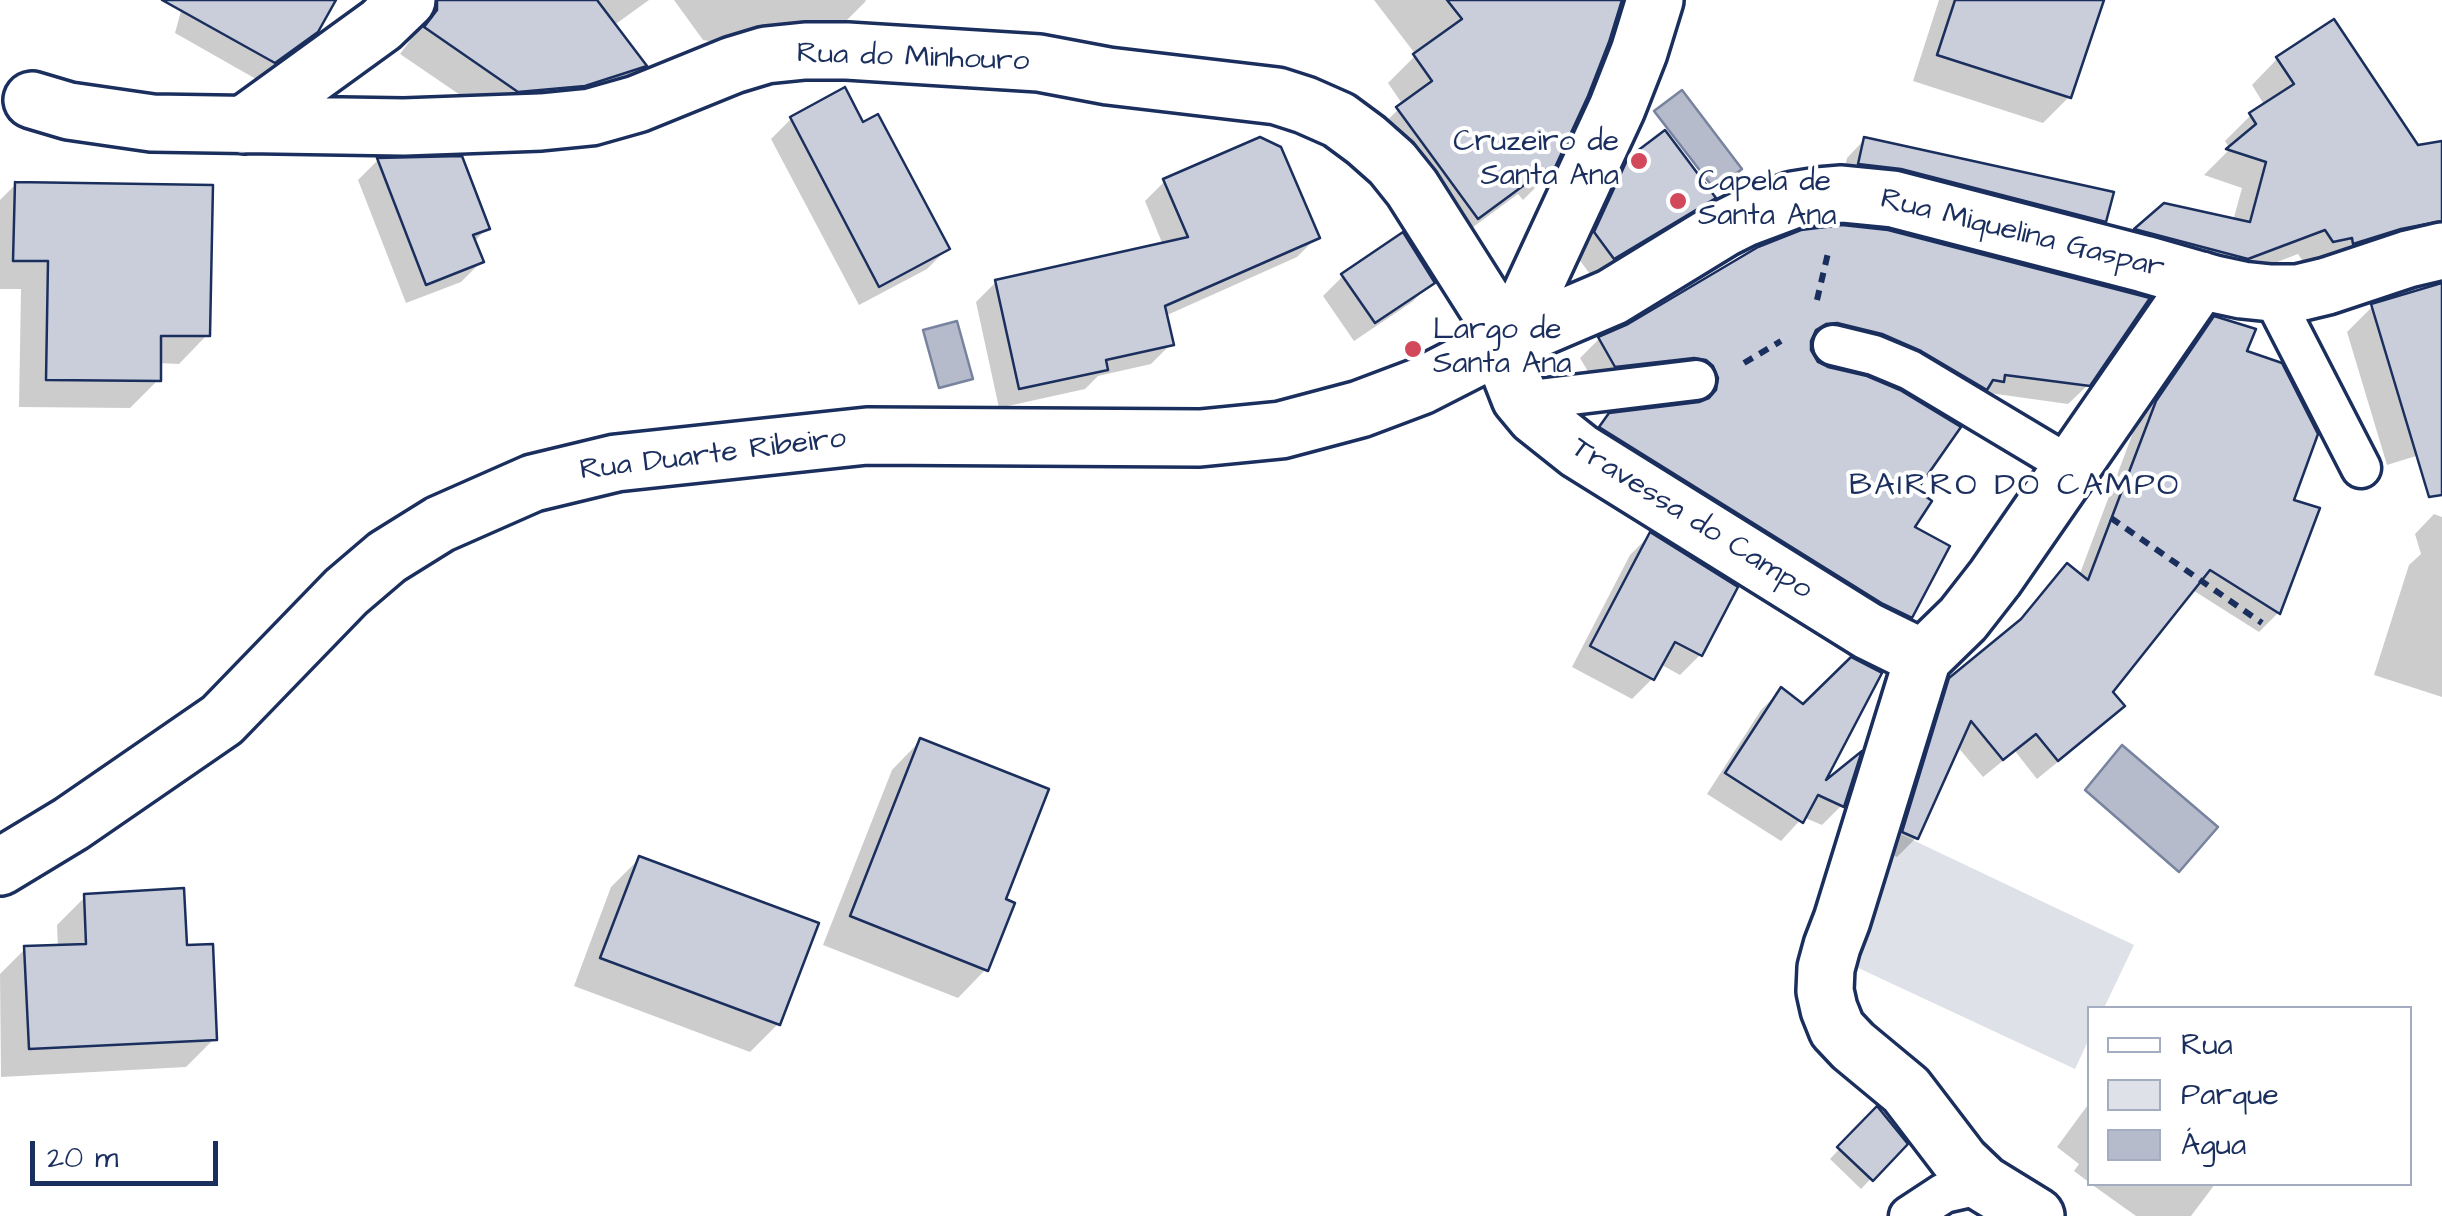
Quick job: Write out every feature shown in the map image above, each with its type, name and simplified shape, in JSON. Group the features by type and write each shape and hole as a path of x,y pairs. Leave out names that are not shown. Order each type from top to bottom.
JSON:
{"street":[{"path":"243,125 381,25 406,0"},
{"path":"1522,401 1511,375 1509,341 1617,108 1656,0"},
{"name":"Rua do Minhouro","path":"32,100 68,111 134,122 404,127 541,122 591,117 637,104 733,65 766,55 806,51 1039,63 1137,80 1277,96 1339,120 1392,164 1435,221 1509,341"},
{"name":"Rua Miquelina Gaspar","path":"1509,341 1633,286 1746,218 1792,200 1842,194 1893,199 2201,280 2271,293 2326,286 2442,251"},
{"path":"2036,1216 1984,1184 1961,1162 1906,1090 1836,1029 1828,1010 1826,968 1923,658 1963,619 2201,280"},
{"name":"Rua Duarte Ribeiro","path":"0,867 71,824 222,720 346,592 388,557 440,524 533,483 616,463 867,436 1200,438 1256,434 1335,416 1390,398 1509,341"},
{"name":"Travessa do Campo","path":"1522,401 1579,451 1868,631 1923,658"}],"lane":[{"path":"2271,293 2361,468"},
{"path":"1833,345 1874,355 1910,370 2067,475"},
{"path":"1522,401 1696,380"},
{"path":"1909,1216 1944,1194 1984,1184"}],"path":[{"path":"1815,307 1842,194"},
{"path":"1696,380 1722,376 1791,336"},
{"path":"2067,475 2262,623"}],"green space":[{"path":"1898,833 2134,945 2105,1006 2087,1006 2087,1043 2075,1069 1839,959"}],"water":[{"path":"1682,90 1742,169 1715,190 1654,111"},
{"path":"957,321 973,379 939,388 923,330"},
{"path":"2122,745 2218,827 2179,872 2085,790"}],"building":[{"path":"162,0 336,0 318,32 275,63"},
{"path":"437,0 597,0 647,66 585,86 518,92 424,27 437,10"},
{"path":"1447,0 1622,0 1588,96 1551,176 1546,169 1478,219 1396,107 1432,81 1413,54 1462,19"},
{"path":"1955,0 2104,0 2071,98 1937,55"},
{"path":"2334,19 2418,145 2442,141 2442,221 2353,244 2352,238 2333,242 2325,230 2248,259 2134,229 2164,203 2250,222 2266,162 2226,149 2256,124 2249,113 2294,84 2276,57"},
{"path":"845,87 863,122 878,114 950,249 879,287 790,117"},
{"name":"Capela de Santa Ana","path":"1665,130 1716,198 1614,259 1594,232 1628,158"},
{"path":"1260,137 1281,147 1320,238 1165,306 1174,345 1106,360 1108,370 1019,389 995,280 1188,237 1163,179"},
{"path":"1864,137 2114,192 2106,222 1901,169 1858,164"},
{"path":"462,156 490,229 473,235 484,262 426,285 377,158"},
{"path":"15,182 213,185 210,336 161,336 161,381 46,380 48,261 13,261"},
{"path":"1842,225 1888,230 2150,298 2090,386 2005,375 2004,382 1993,380 1987,390 1921,351 1882,334 1837,323 1816,330 1811,350 1818,362 1900,390 1961,427 1917,490 1932,501 1915,527 1950,546 1912,618 1883,604 1599,427 1609,413 1709,398 1716,390 1718,378 1706,360 1694,358 1615,367 1598,337 1628,324 1758,247 1801,230"},
{"path":"1403,232 1435,283 1375,323 1341,274"},
{"path":"2442,283 2442,495 2429,497 2371,304"},
{"path":"2214,316 2256,329 2247,351 2282,363 2318,434 2294,500 2320,508 2280,614 2210,570 2113,692 2125,706 2058,761 2036,734 2003,760 1971,721 1918,839 1902,832 1949,678 2021,619 2067,563 2088,580 2156,401"},
{"path":"1650,532 1738,587 1702,656 1675,642 1654,680 1590,646"},
{"path":"1851,657 1882,673 1826,780 1862,751 1844,807 1818,795 1803,823 1725,773 1781,687 1803,704"},
{"path":"920,738 1049,789 1006,899 1015,903 988,971 850,916"},
{"path":"639,856 819,923 780,1025 600,958"},
{"path":"184,888 187,945 213,944 217,1040 29,1049 24,946 86,944 84,894"},
{"path":"1877,1106 1908,1144 1873,1181 1837,1147"}],"place":[{"name":"Cruzeiro de Santa Ana","path":"1639,161"},
{"name":"Capela de Santa Ana","path":"1678,201"},
{"name":"Largo de Santa Ana","path":"1413,349"}],"district":[{"name":"BAIRRO DO CAMPO","path":"2015,487"}]}
